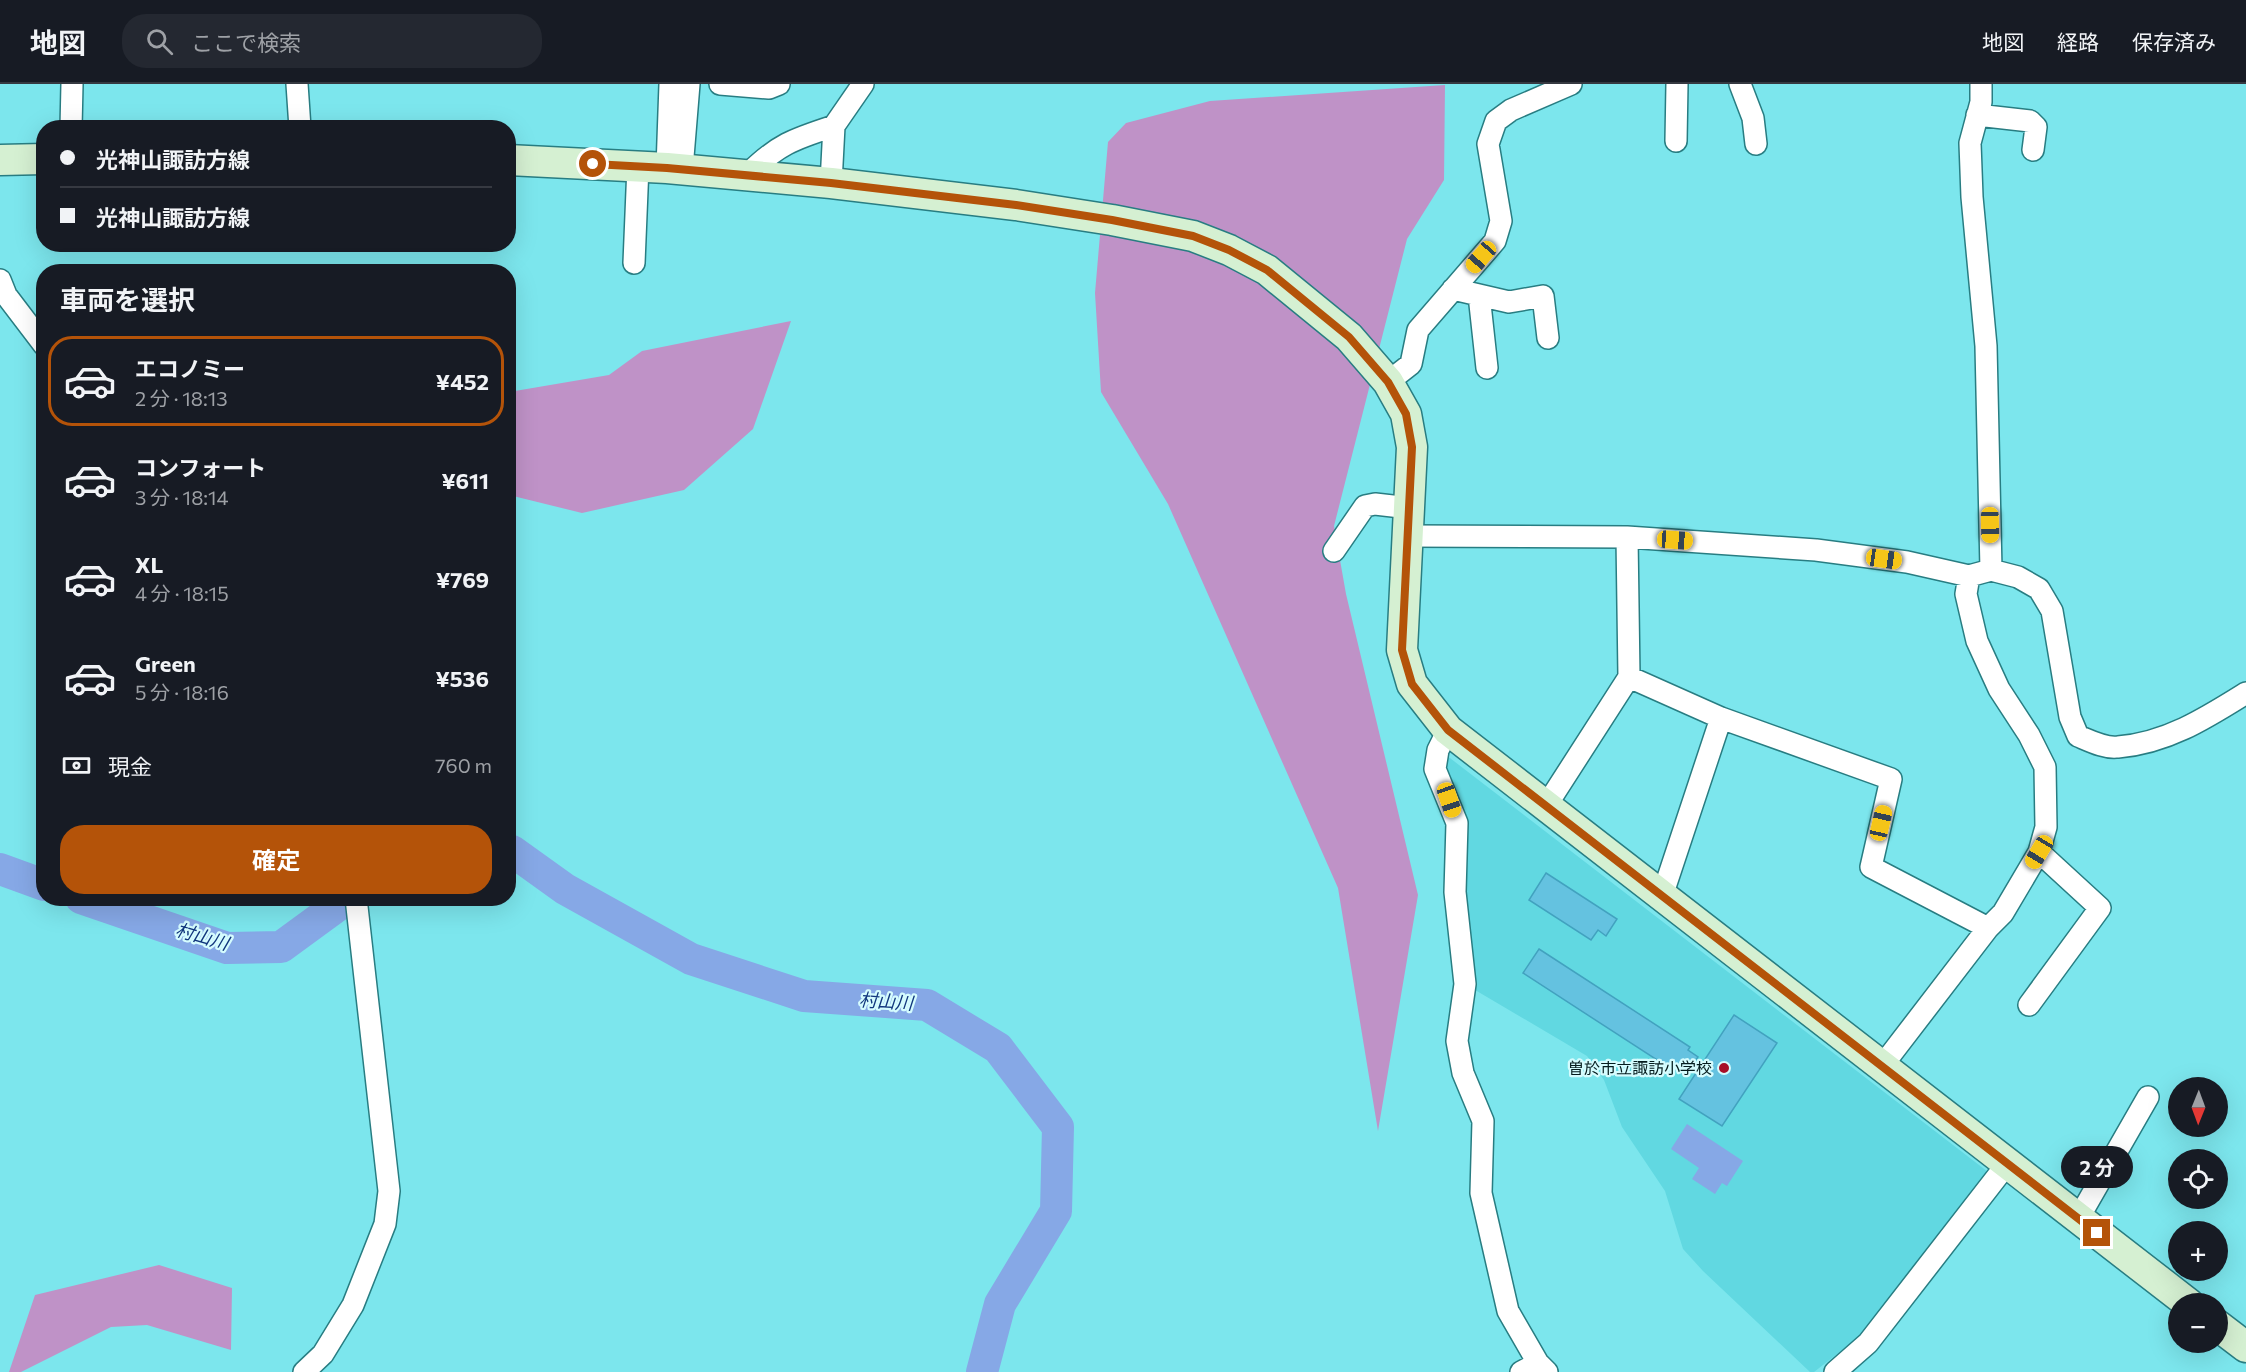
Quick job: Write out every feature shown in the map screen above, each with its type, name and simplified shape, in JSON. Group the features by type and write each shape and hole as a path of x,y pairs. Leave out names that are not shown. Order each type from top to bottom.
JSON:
{"main road":[{"path":"0,160 36,159"},
{"path":"516,160 747,175 1037,208 1193,236 1229,250 1267,270 1349,337 1388,382 1406,414 1412,447 1402,650 1412,684 1448,730 2175,1293"},
{"path":"2228,1333 2246,1347"}],"street":[{"path":"71,120 72,84"},
{"path":"297,84 299,120"},
{"path":"662,168 670,84"},
{"path":"634,263 689,84"},
{"path":"720,84 769,88 779,84"},
{"path":"831,183 834,126 863,84"},
{"path":"1388,382 1410,364 1418,330 1495,241 1502,221 1488,144 1496,121 1511,110 1570,84"},
{"path":"1676,141 1677,84"},
{"path":"1740,84 1753,118 1756,144"},
{"path":"1981,84 1981,102 1970,143 1971,197 1986,346 1991,570"},
{"path":"1977,115 2030,121 2036,127 2033,150"},
{"path":"747,175 767,155 794,139 834,126"},
{"path":"0,280 6,295 36,336"},
{"path":"1453,289 1509,302 1543,296 1548,338"},
{"path":"1479,295 1487,368"},
{"path":"1334,551 1365,506 1375,504 1409,522 1816,549 1907,562 1969,576 1991,570 2018,577 2039,589 2052,611 2070,717 2078,736 2117,748 2156,739 2192,727 2246,693"},
{"path":"1545,806 1629,677 1628,537"},
{"path":"1882,1066 1988,928 2003,913 2039,852 2046,827 2045,767 2029,735 1999,689 1977,640 1966,594 1969,576"},
{"path":"1629,677 1721,718 1891,779 1871,867 1988,928"},
{"path":"1662,896 1721,718"},
{"path":"1448,730 1438,750 1435,769 1457,823 1455,892 1466,984 1457,1041 1463,1072 1484,1120 1481,1194 1508,1311 1535,1369"},
{"path":"2029,1005 2100,908 2039,852"},
{"path":"304,1372 323,1353 353,1305 385,1224 387,1213 389,1191 357,906"},
{"path":"2078,1219 2148,1097"},
{"path":"1835,1372 1868,1343 2007,1164"}],"shaded area":[{"path":"1445,85 1444,180 1407,239 1334,526 1346,594 1418,895 1378,1131 1338,888 1168,504 1101,392 1095,293 1108,142 1126,123 1210,101"},
{"path":"791,321 753,429 684,490 582,513 516,497 516,391 609,375 642,351"},
{"name":"曽於市立諏訪小学校","path":"1446,755 1992,1175 1869,1329 1814,1372 1810,1372 1703,1271 1683,1249 1665,1191 1622,1127 1604,1080 1587,1056 1470,987 1443,776"},
{"path":"1687,1124 1743,1161 1727,1186 1722,1183 1715,1194 1692,1179 1699,1168 1671,1149"},
{"path":"159,1265 232,1288 231,1350 147,1325 111,1327 21,1372 9,1372 35,1295"}],"building":[{"path":"1546,873 1617,919 1606,936 1598,930 1591,940 1529,900"},
{"path":"1539,949 1690,1047 1688,1050 1698,1057 1685,1075 1675,1069 1674,1071 1523,973"},
{"path":"1734,1015 1777,1043 1722,1126 1679,1099"}],"waterway":[{"name":"村山川","path":"516,854 565,889 691,959 804,996 927,1005 998,1048 1058,1127 1056,1211 1000,1304 982,1372"},
{"name":"村山川","path":"0,869 36,882"},
{"name":"村山川","path":"104,906 227,948 281,947 337,906"}],"place":[{"name":"曽於市立諏訪小学校","path":"1724,1068"}],"route":[{"path":"593,164 667,168 831,183 1016,205 1112,220 1193,236 1229,250 1267,270 1349,337 1388,382 1406,414 1412,447 1402,650 1412,684 1448,730 2097,1233"}]}
